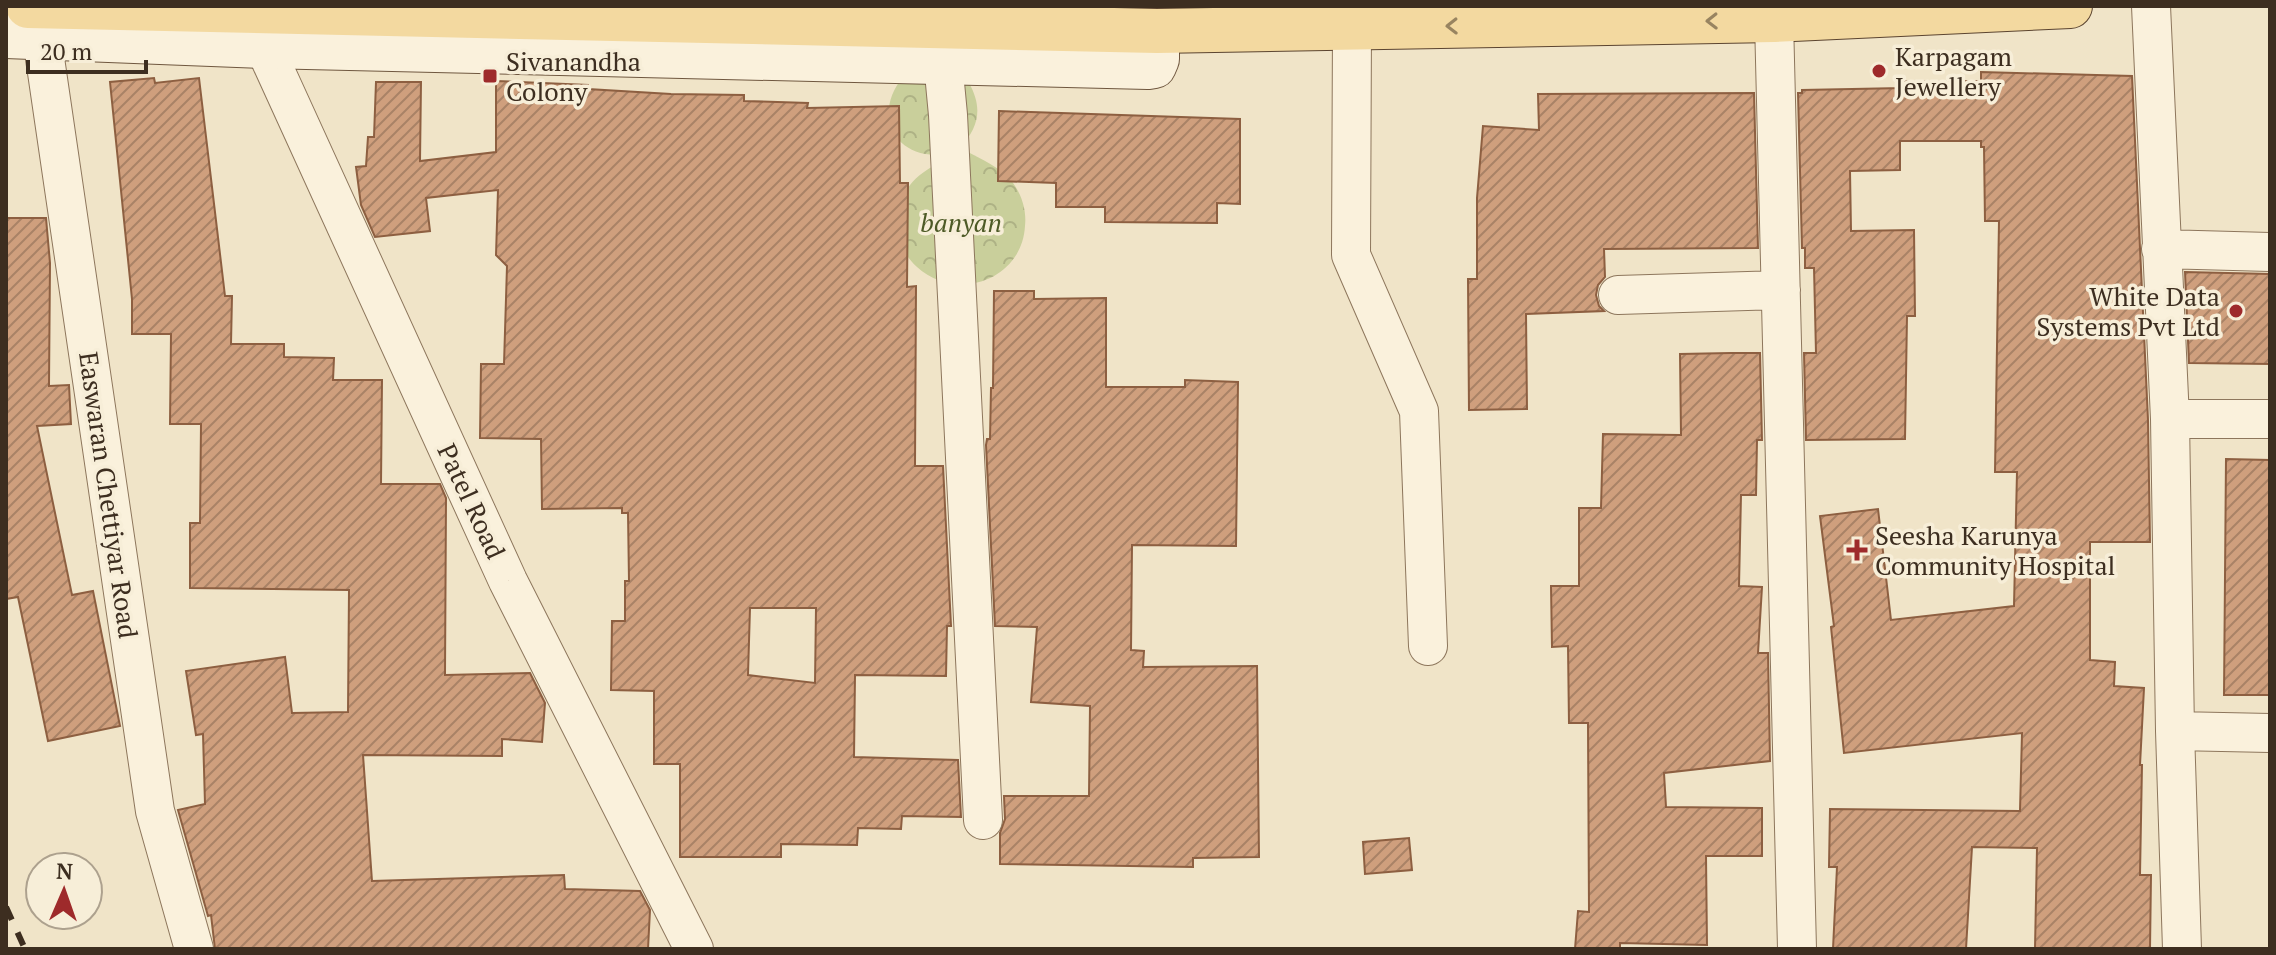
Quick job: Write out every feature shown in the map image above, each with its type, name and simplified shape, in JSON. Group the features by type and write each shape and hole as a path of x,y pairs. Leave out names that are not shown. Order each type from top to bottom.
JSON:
{"main road":[{"path":"25,27 1036,30 1157,18 1352,27 1774,20 2070,6"}],"street":[{"path":"2151,6 2170,419 2182,949"},
{"path":"25,27 264,46 1148,67 1154,66 1157,59 1157,18"},
{"path":"1774,20 1797,949"},
{"name":"Easwaran Chettiyar Road","path":"25,27 155,811 194,949"},
{"path":"1352,27 1351,255 1419,411 1428,646"},
{"name":"Patel Road","path":"264,46 508,581 694,949"},
{"path":"943,62 983,820"},
{"path":"2161,249 2270,252"},
{"path":"1618,295 1781,290"},
{"path":"2170,419 2270,419"},
{"path":"2175,731 2270,733"}],"green space":[{"name":"banyan","path":"903,77 969,83 976,101 977,117 960,148 1002,172 1012,181 1022,199 1025,226 1021,245 1000,272 985,280 968,284 933,278 914,265 903,249 900,230 903,198 912,182 945,160 945,154 913,150 902,143 894,132 889,120 889,106"}],"building":[{"path":"1981,72 2132,76 2148,420 2150,542 2090,542 2090,660 2115,662 2114,686 2144,688 2140,875 2151,875 2150,949 2035,949 2037,848 1972,847 1966,949 1833,949 1837,867 1829,867 1830,809 2020,811 2022,733 1844,753 1831,627 1834,626 1820,516 1878,509 1891,620 2014,606 2017,472 1995,472 1999,221 1985,221 1984,147 1981,147 1981,141 1900,141 1900,170 1850,171 1851,231 1914,230 1915,316 1907,316 1905,439 1806,440 1804,353 1816,353 1814,268 1805,268 1805,248 1802,248 1798,93 1802,90 1903,88 1903,81 1981,81"},
{"path":"154,78 155,83 199,78 225,296 232,296 231,344 284,344 284,357 334,358 333,380 382,380 381,484 440,484 446,498 445,675 530,673 545,703 542,742 502,739 502,756 363,755 372,881 564,875 565,889 640,891 650,910 648,949 215,949 211,915 208,916 178,810 205,804 203,734 196,735 186,671 285,657 292,713 348,712 349,590 190,588 190,523 200,523 201,424 170,424 171,334 132,334 132,299 110,82"},
{"path":"496,81 588,85 588,89 671,94 744,95 744,101 808,103 807,108 899,106 900,183 908,183 907,287 916,286 915,466 943,466 951,626 947,626 946,676 855,675 854,757 958,760 961,817 902,816 901,829 858,828 857,845 781,844 781,857 680,857 680,764 654,764 654,691 611,690 612,621 625,621 625,581 629,581 628,513 622,513 622,508 542,509 541,439 480,438 481,364 504,364 507,266 496,255 498,190 426,198 430,231 375,237 361,205 356,167 366,166 368,137 374,137 376,82 421,82 420,161 496,152","holes":["750,608 816,608 815,683 748,675"]},
{"path":"1754,93 1758,248 1604,249 1605,277 1598,285 1596,295 1604,311 1526,314 1527,409 1469,410 1468,279 1477,279 1477,198 1483,126 1539,130 1538,94"},
{"path":"999,111 1240,119 1240,204 1217,203 1217,223 1105,222 1105,207 1056,207 1056,183 998,181"},
{"path":"6,218 46,218 50,263 49,386 69,385 71,424 37,426 72,595 93,591 120,726 48,741 18,597 6,599"},
{"name":"White Data Systems Pvt Ltd","path":"2185,272 2270,274 2270,364 2189,363"},
{"path":"994,291 1034,291 1034,299 1106,298 1106,387 1185,387 1185,380 1238,382 1236,546 1132,545 1131,650 1144,651 1143,667 1257,666 1259,857 1193,858 1193,867 1000,864 1004,796 1089,796 1090,706 1031,702 1037,627 995,626 986,445 987,439 990,439 993,388"},
{"path":"1760,353 1762,440 1757,440 1756,495 1741,495 1739,586 1762,587 1758,653 1768,653 1770,761 1664,773 1666,807 1762,808 1762,856 1706,856 1707,945 1620,943 1620,949 1575,949 1578,911 1589,912 1588,723 1569,723 1568,646 1552,647 1551,586 1579,586 1579,508 1601,508 1603,434 1681,435 1680,354"},
{"path":"2226,459 2270,460 2270,695 2224,695"},
{"path":"1409,838 1412,870 1365,874 1363,842"}],"railway":[{"path":"6,907 25,949"}],"place":[{"name":"Karpagam Jewellery","path":"1879,71"},
{"name":"Sivanandha Colony","path":"490,76"},
{"name":"White Data Systems Pvt Ltd","path":"2236,311"},
{"name":"Seesha Karunya Community Hospital","path":"1857,550"}]}
